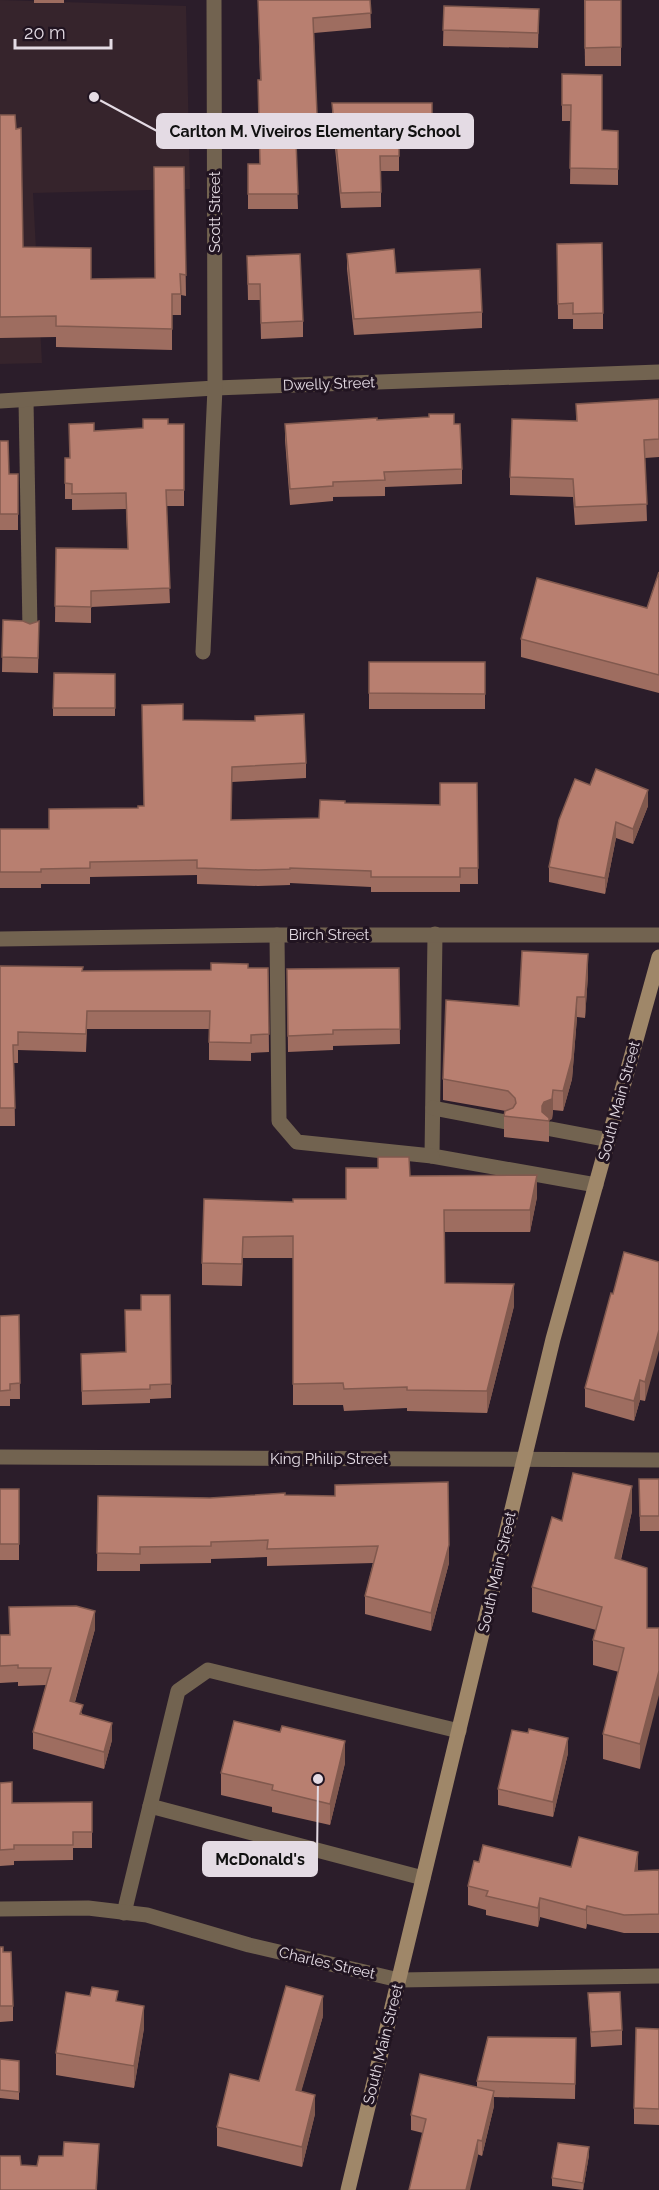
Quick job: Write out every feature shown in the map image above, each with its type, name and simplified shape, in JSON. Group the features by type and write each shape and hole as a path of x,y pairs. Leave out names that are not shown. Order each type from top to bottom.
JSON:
{"main road":[{"name":"South Main Street","path":"348,2190 553,1339 609,1140 653,998 659,957"}],"street":[{"name":"Scott Street","path":"203,652 215,388 214,0"},
{"name":"Dwelly Street","path":"0,401 215,388 659,372"},
{"path":"26,400 30,630"},
{"path":"432,1156 435,934"},
{"name":"Birch Street","path":"0,939 435,934 659,935"},
{"path":"277,935 279,1121 297,1142 432,1156 596,1185"},
{"path":"433,1108 506,1122"},
{"path":"551,1129 609,1140"},
{"name":"King Philip Street","path":"0,1457 659,1460"},
{"path":"124,1913 178,1691 208,1670 459,1731"},
{"path":"150,1806 423,1878"},
{"name":"Charles Street","path":"0,1909 88,1908 147,1915 249,1945 399,1980 659,1976"}],"shaded area":[{"path":"0,0 186,6 190,189 33,193 42,363 0,364"}],"building":[{"path":"258,0 370,0 371,13 313,18 317,114 295,115 298,194 248,194 248,164 260,164 258,80 261,80"},
{"path":"585,0 621,0 621,47 585,48"},
{"path":"444,6 539,9 538,33 443,30"},
{"path":"562,74 602,75 602,130 618,131 618,169 570,168 571,105 562,105"},
{"path":"332,103 432,103 432,132 399,132 399,156 380,156 381,192 341,193"},
{"path":"0,115 15,115 16,129 21,128 23,247 91,248 91,279 155,278 154,167 184,167 186,275 180,274 181,294 172,294 172,329 56,326 56,316 0,317"},
{"path":"602,243 603,313 573,314 573,303 558,304 557,244"},
{"path":"394,249 396,273 480,269 482,312 354,319 347,254"},
{"path":"300,254 303,321 261,323 260,284 248,284 247,256"},
{"path":"659,399 659,439 644,440 647,504 575,507 573,479 510,477 512,419 577,421 576,404"},
{"path":"429,414 454,414 454,424 460,424 462,469 384,472 385,480 333,482 333,486 290,489 285,424 429,417"},
{"path":"143,419 168,419 168,424 184,424 184,490 166,490 170,588 91,591 91,607 55,606 56,548 128,549 126,493 72,494 72,484 65,483 65,458 70,458 69,424 94,423 94,431 143,428"},
{"path":"0,441 8,441 9,474 18,474 18,514 0,514"},
{"path":"659,572 659,675 521,639 537,578 647,608"},
{"path":"3,620 23,621 30,624 39,621 38,658 2,657"},
{"path":"369,662 485,662 485,694 369,693"},
{"path":"54,673 115,674 115,708 53,708"},
{"path":"183,704 183,720 255,721 255,716 304,714 306,763 232,767 231,820 319,818 320,800 345,801 345,803 440,805 440,783 477,783 478,868 460,868 460,877 371,877 371,871 197,868 197,860 90,862 90,868 41,869 41,872 0,872 0,829 49,829 49,809 138,808 138,806 144,806 142,705"},
{"path":"596,769 648,790 633,829 616,822 605,878 549,867 559,820 575,779 590,785"},
{"path":"522,951 588,954 585,997 577,997 572,1058 563,1091 553,1090 552,1099 544,1102 542,1106 542,1112 549,1118 549,1121 504,1116 505,1111 513,1108 516,1103 515,1098 508,1091 443,1079 446,1000 519,1006"},
{"path":"211,963 248,964 248,968 268,968 269,1034 251,1035 251,1043 209,1042 210,1011 87,1011 86,1034 18,1032 18,1045 13,1045 15,1108 0,1108 0,966 83,967 82,971 211,970"},
{"path":"399,968 400,1029 333,1030 333,1034 288,1036 287,969"},
{"path":"378,1157 409,1157 410,1176 537,1175 530,1210 444,1210 445,1283 514,1284 487,1391 407,1390 407,1387 344,1389 343,1383 293,1384 293,1236 243,1237 242,1264 202,1263 204,1199 293,1202 293,1199 346,1199 346,1168 378,1168"},
{"path":"624,1252 659,1262 659,1330 645,1382 640,1380 634,1401 585,1388"},
{"path":"141,1295 170,1295 171,1384 150,1385 150,1389 82,1391 81,1354 126,1352 125,1310 141,1310"},
{"path":"19,1315 20,1383 10,1384 10,1390 0,1391 0,1316"},
{"path":"573,1473 632,1486 615,1558 647,1568 647,1628 659,1628 659,1671 640,1744 603,1734 624,1648 593,1640 602,1607 532,1587 552,1517 562,1521"},
{"path":"639,1479 659,1479 659,1516 640,1516"},
{"path":"448,1482 449,1545 431,1613 365,1596 378,1546 267,1549 268,1540 211,1542 211,1546 140,1547 140,1554 97,1553 98,1496 210,1498 285,1493 285,1495 335,1496 335,1485"},
{"path":"0,1489 19,1489 19,1544 0,1544"},
{"path":"76,1606 95,1611 70,1701 83,1705 80,1714 112,1723 104,1752 33,1732 51,1668 0,1666 0,1635 10,1635 9,1607"},
{"path":"234,1721 280,1732 282,1726 345,1741 330,1804 272,1790 273,1785 221,1773"},
{"path":"529,1729 568,1738 553,1802 498,1789 512,1730 528,1733"},
{"path":"12,1782 12,1803 92,1802 92,1832 73,1832 73,1845 14,1845 14,1849 0,1850 0,1783"},
{"path":"579,1837 638,1852 635,1871 659,1870 659,1914 624,1915 587,1906 586,1910 540,1898 538,1908 486,1896 488,1891 468,1886 474,1861 479,1862 483,1845 571,1867"},
{"path":"0,1947 3,1947 3,1952 11,1952 13,2006 0,2006"},
{"path":"286,1986 323,1996 296,2090 315,2095 302,2147 217,2127 230,2074 259,2081"},
{"path":"92,1987 118,1991 116,2001 144,2006 134,2066 56,2053 66,1992 90,1996"},
{"path":"620,1992 622,2030 591,2032 588,1993"},
{"path":"636,2028 659,2029 659,2109 634,2108"},
{"path":"488,2037 576,2038 575,2084 477,2081"},
{"path":"0,2059 19,2061 19,2092 0,2090"},
{"path":"420,2074 494,2091 482,2141 478,2140 466,2190 409,2190 426,2119 411,2115"},
{"path":"64,2142 99,2144 96,2190 0,2190 0,2156 20,2156 21,2165 37,2166 39,2156 63,2156"},
{"path":"558,2143 589,2147 583,2183 552,2178"}],"place":[{"name":"Carlton M. Viveiros Elementary School","path":"94,97"},
{"name":"McDonald's","path":"318,1779"}]}
